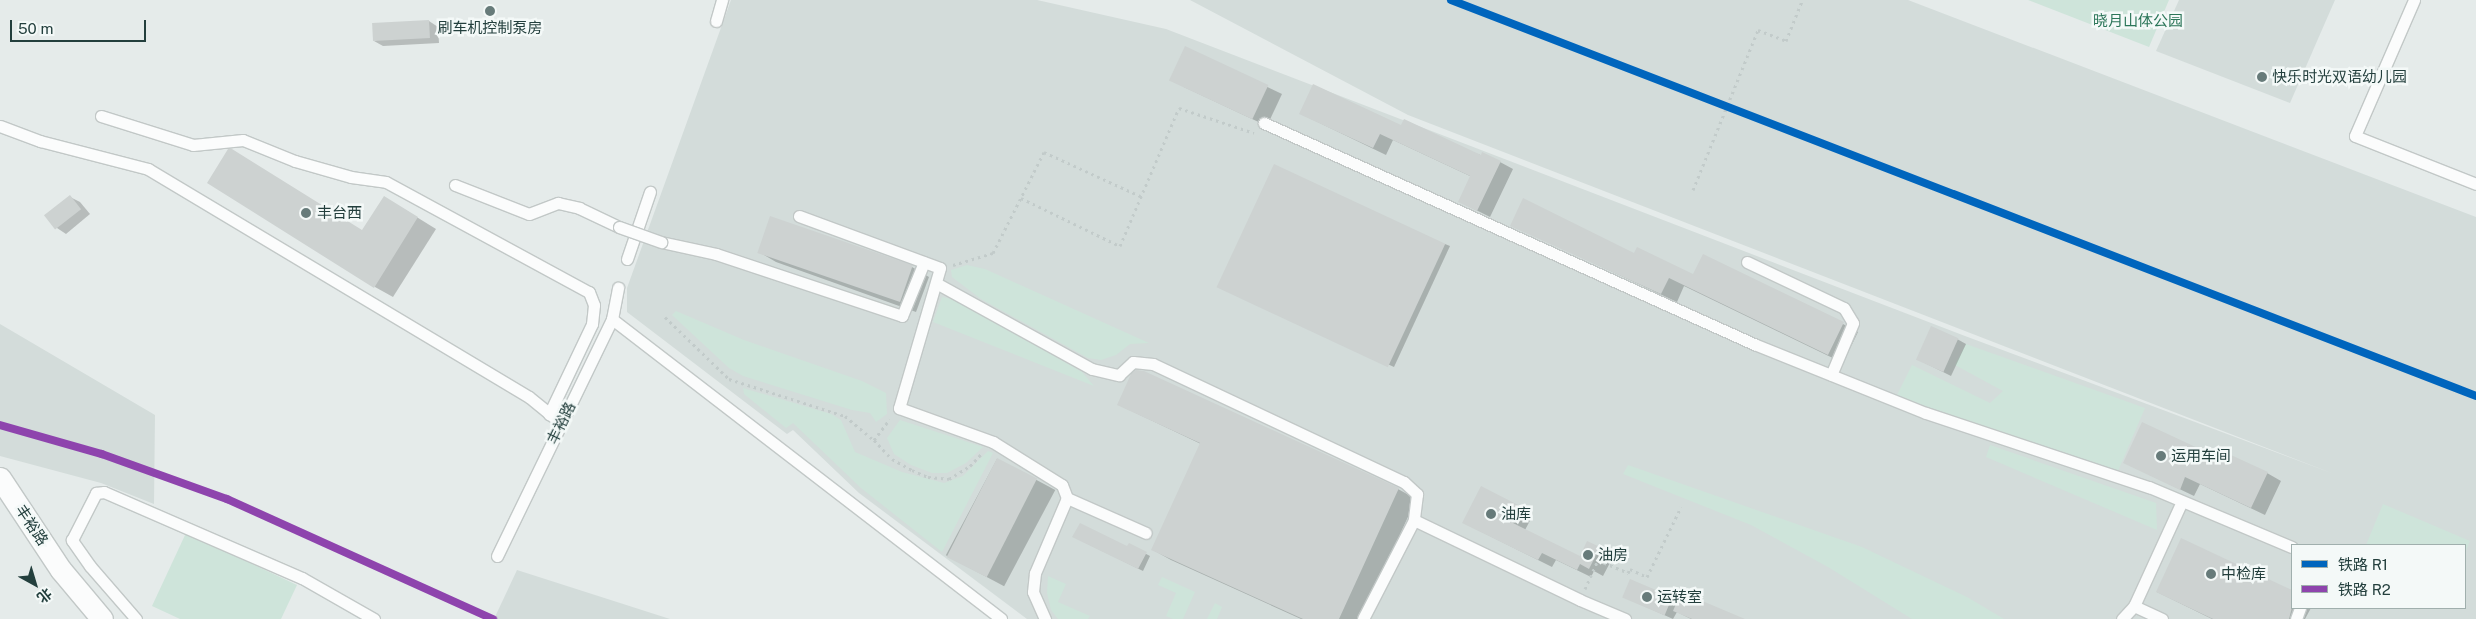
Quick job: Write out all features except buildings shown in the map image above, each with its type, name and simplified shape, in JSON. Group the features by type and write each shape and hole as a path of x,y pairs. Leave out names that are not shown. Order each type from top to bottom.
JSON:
{"street":[{"name":"丰裕路","path":"0,478 61,570 102,619"}],"lane":[{"path":"716,20 722,0"},
{"path":"2414,0 2355,136 2476,184"},
{"path":"101,116 192,145 243,140 295,161 351,177 386,182 589,292 594,305 592,324 549,414"},
{"path":"1264,123 1754,344 1926,413 2148,486 2291,547"},
{"path":"0,126 40,141 148,169 529,397 561,423"},
{"path":"455,185 529,214 558,203 579,208 619,227 660,242 716,254 902,316 924,262"},
{"path":"627,259 650,192"},
{"path":"799,216 940,268 899,408 993,442 1062,484 1067,498 1035,573 1034,592 1045,619"},
{"path":"1747,262 1844,308 1853,323 1831,375"},
{"path":"936,283 1092,369 1119,375 1133,362 1153,364 1404,482 1417,494 1414,520 1363,619"},
{"name":"丰裕路","path":"497,556 612,319 618,288"},
{"path":"612,319 1001,619"},
{"path":"136,619 90,566 72,540 96,493 104,492 302,578 374,619"},
{"path":"1067,498 1146,533"},
{"path":"2122,619 2134,606 2182,501"},
{"path":"1414,520 1580,600 1625,619"},
{"path":"2134,606 2162,619"}],"path":[{"path":"1694,190 1758,30 1786,41 1802,1"},
{"path":"1021,198 1120,246 1179,108 1255,134"},
{"path":"940,268 993,254 1044,152 1140,196"},
{"path":"665,318 729,379 845,416 874,440 892,459 912,470 928,476 949,479 970,466 993,442"},
{"path":"874,440 899,408"},
{"path":"1580,600 1598,560 1628,573 1630,569 1647,577 1681,507"}],"shaded area":[{"path":"731,0 1037,0 1166,29 1965,336 2334,474 1408,115 1190,0 1908,0 2476,217 2476,619 1027,619 859,493 793,430 787,434 627,312 627,288"},
{"name":"快乐时光双语幼儿园","path":"2179,0 2335,0 2290,103 2156,51"},
{"path":"0,324 155,415 154,504 101,483 0,456"},
{"path":"517,570 670,619 494,619"}],"green space":[{"name":"晓月山体公园","path":"2028,0 2169,0 2149,47"},
{"path":"967,265 985,269 1149,343 1130,344 1116,355 1101,360 1088,358 981,299 952,277 951,270"},
{"path":"942,297 957,300 1082,372 1094,386 933,322"},
{"path":"676,311 744,340 862,381 886,393 887,414 876,422 870,413 852,410 743,376 729,368 672,315"},
{"path":"1966,344 2145,408 2118,471 1992,435 1897,395 1912,365 1990,403 2003,391 1955,365"},
{"path":"743,388 831,414 841,420 855,452 902,472 944,483 963,476 988,451 993,453 942,552 861,488 793,423 786,428 744,394"},
{"path":"900,420 983,447 966,463 947,473 932,473 911,465 894,454 887,438"},
{"path":"1990,445 2156,503 2157,530 1986,457"},
{"path":"1628,465 1862,547 1967,597 2004,619 1912,619 1828,567 1751,525 1623,474"},
{"path":"2383,504 2470,541 2466,551 2466,544 2366,544"},
{"path":"186,533 297,585 281,619 180,619 152,606"},
{"path":"1048,576 1066,584 1058,602 1090,616 1088,619 1058,619 1051,610 1047,593"},
{"path":"1162,577 1195,592 1183,619 1173,619 1166,616 1176,593 1158,585"},
{"path":"1215,603 1222,607 1217,619 1207,619"}],"rail line":[{"name":"R1","path":"1451,0 2476,396"},
{"name":"R2","path":"0,425 102,454 227,499 493,619"}],"place":[{"name":"刷车机控制泵房","path":"490,11"},
{"name":"快乐时光双语幼儿园","path":"2262,77"},
{"name":"丰台西","path":"306,213"},
{"name":"运用车间","path":"2161,456"},
{"name":"油库","path":"1491,514"},
{"name":"油房","path":"1588,555"},
{"name":"中检库","path":"2211,574"},
{"name":"运转室","path":"1647,597"}]}
